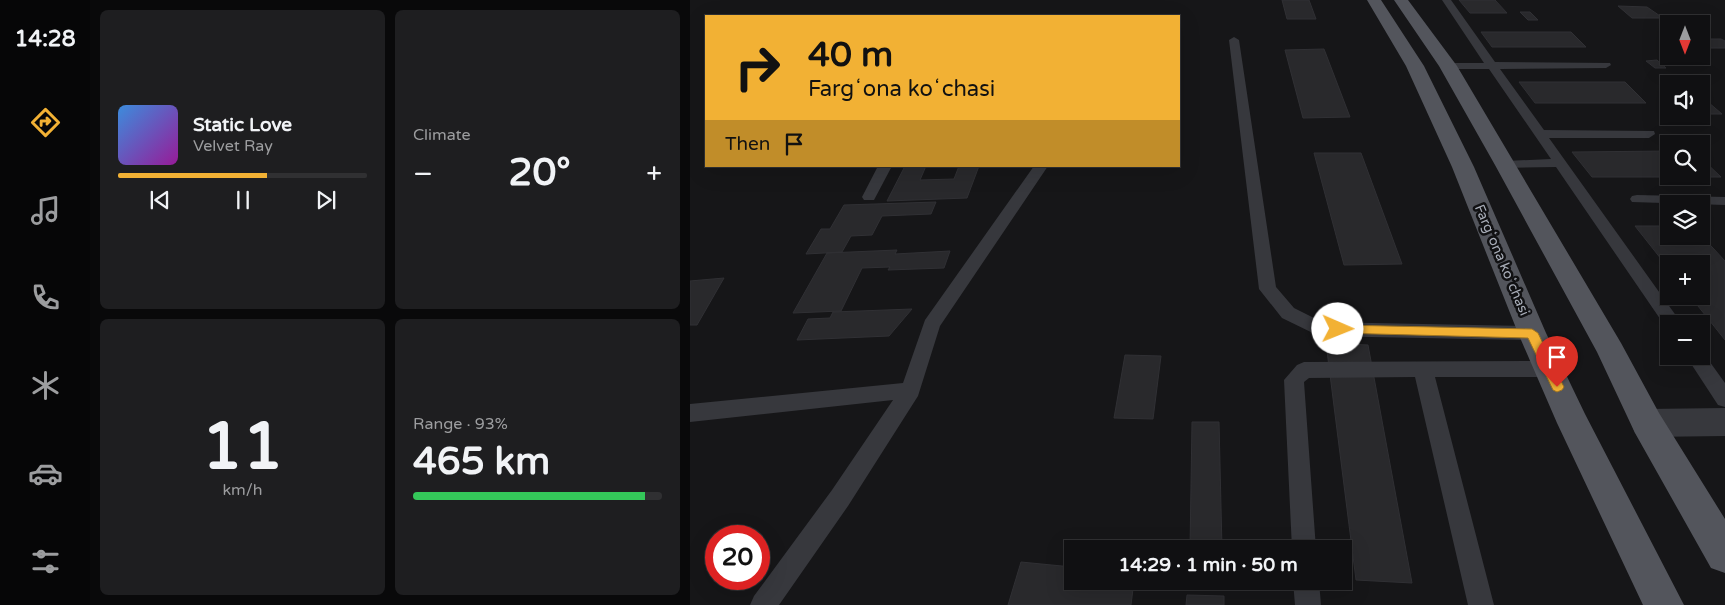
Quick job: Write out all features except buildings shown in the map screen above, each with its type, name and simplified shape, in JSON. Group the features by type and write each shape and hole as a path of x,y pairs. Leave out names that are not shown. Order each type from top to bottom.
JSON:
{"main road":[{"name":"Fargʻona koʻchasi","path":"1374,0 1415,66 1463,166 1532,333 1573,423 1664,605"},
{"path":"1402,0 1448,66 1506,164 1610,351 1647,423 1725,554"}],"street":[{"path":"1647,423 1725,422"}],"lane":[{"path":"1446,0 1667,315"},
{"path":"1234,40 1268,289 1288,313 1319,328 1532,333"},
{"path":"1448,66 1606,65"},
{"path":"1541,134 1649,134"},
{"path":"1506,164 1561,163"},
{"path":"869,197 884,167"},
{"path":"763,605 840,498 911,390 931,324 1039,167"},
{"path":"1637,199 1725,200"},
{"path":"1701,365 1725,399"},
{"path":"1303,540 1294,380 1304,370 1549,369"},
{"path":"1423,370 1481,605"},
{"path":"690,413 911,390"},
{"path":"1307,590 1308,605"}],"route":[{"path":"1338,329 1532,333 1557,387"}]}
